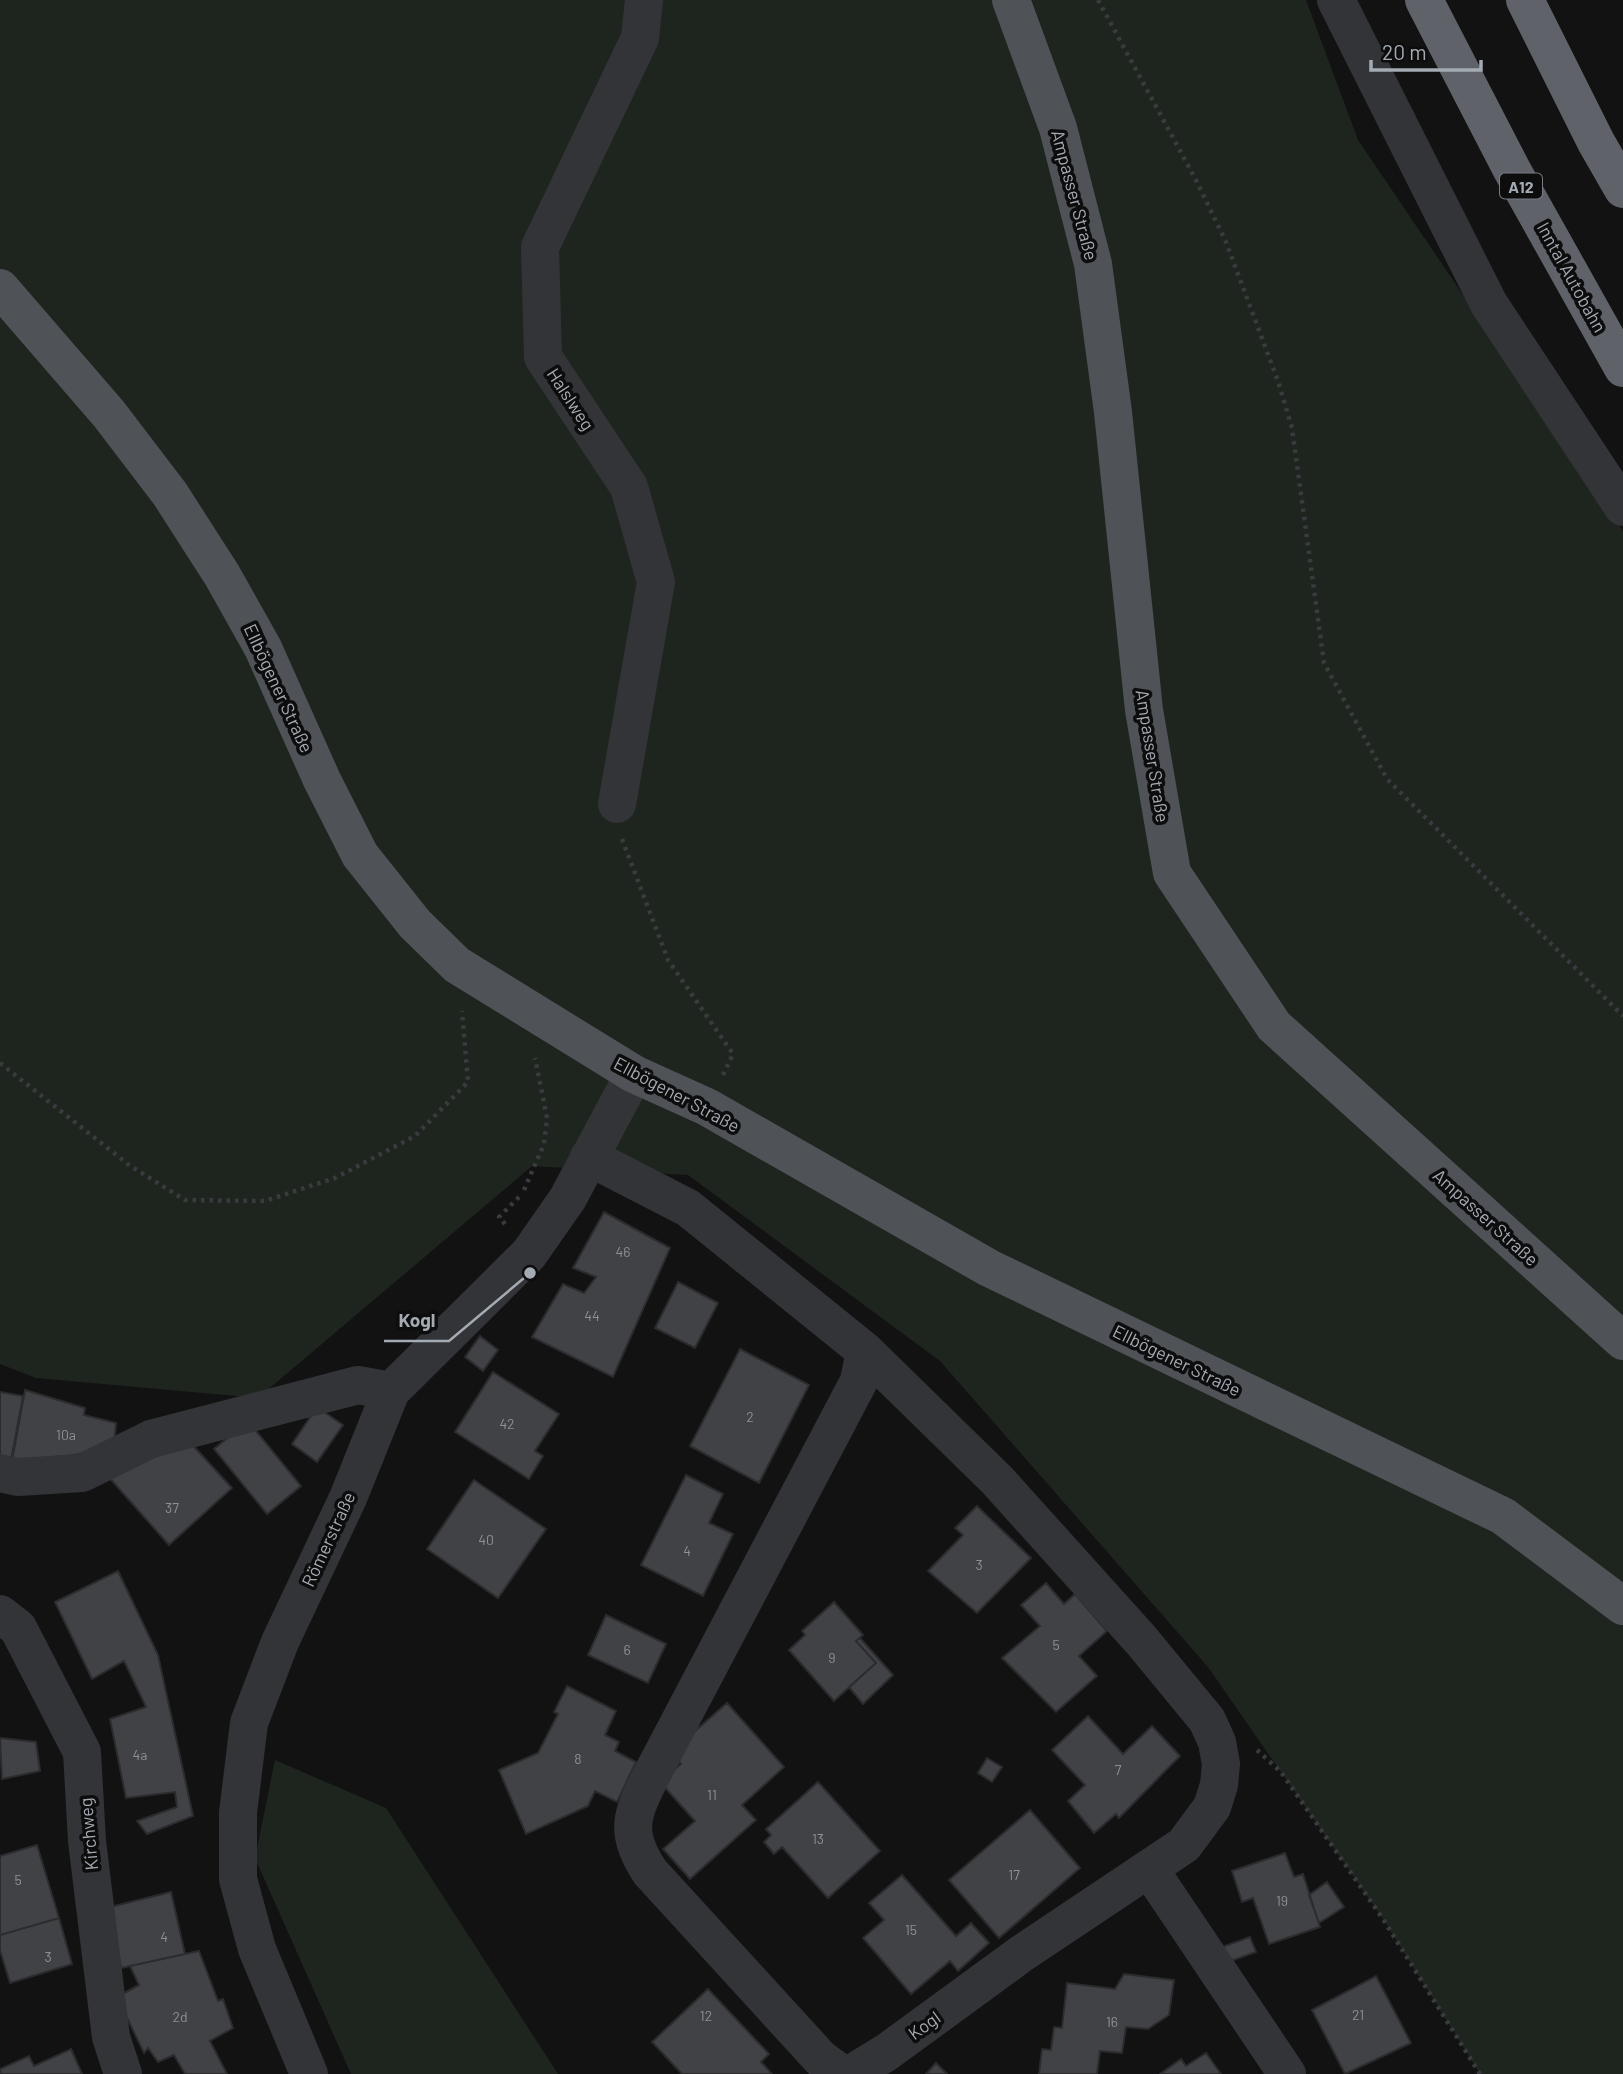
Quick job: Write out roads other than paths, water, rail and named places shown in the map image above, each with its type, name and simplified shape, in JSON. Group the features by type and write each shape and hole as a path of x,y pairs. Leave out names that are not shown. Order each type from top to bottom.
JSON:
{"highway":[{"name":"Inntal Autobahn","path":"1424,0 1512,170 1623,368"},
{"path":"1525,0 1623,189"}],"main road":[{"name":"Ampasser Straße","path":"1012,0 1058,128 1093,264 1114,412 1144,710 1172,873 1274,1026 1623,1341"},
{"name":"Ellbögener Straße","path":"0,288 109,414 170,494 222,575 262,648 322,780 360,855 415,923 457,965 634,1074 707,1107 989,1268 1503,1516 1623,1606"}],"street":[{"name":"Halslweg","path":"617,804 656,582 629,487 543,357 540,247 640,38 645,0"},
{"path":"1336,0 1489,304 1623,507"},
{"name":"Römerstraße","path":"309,2074 257,1949 238,1879 238,1813 249,1723 280,1642 348,1498 391,1391 529,1254 568,1198 634,1074"},
{"name":"Kogl","path":"589,1157 688,1208 864,1351 997,1480 1207,1720 1217,1742 1221,1765 1212,1807 1184,1844 1150,1870 1021,1954 887,2052 856,2071 842,2074 821,2059 650,1872 640,1856 631,1824 635,1807 859,1381 864,1351"},
{"path":"0,1474 18,1477 82,1473 151,1439 358,1385 391,1391"},
{"name":"Kirchweg","path":"0,1614 18,1628 82,1752 87,1841 111,2037 124,2074"},
{"path":"1150,1870 1287,2074"}],"place":[{"name":"Kogl","path":"530,1273"}]}
